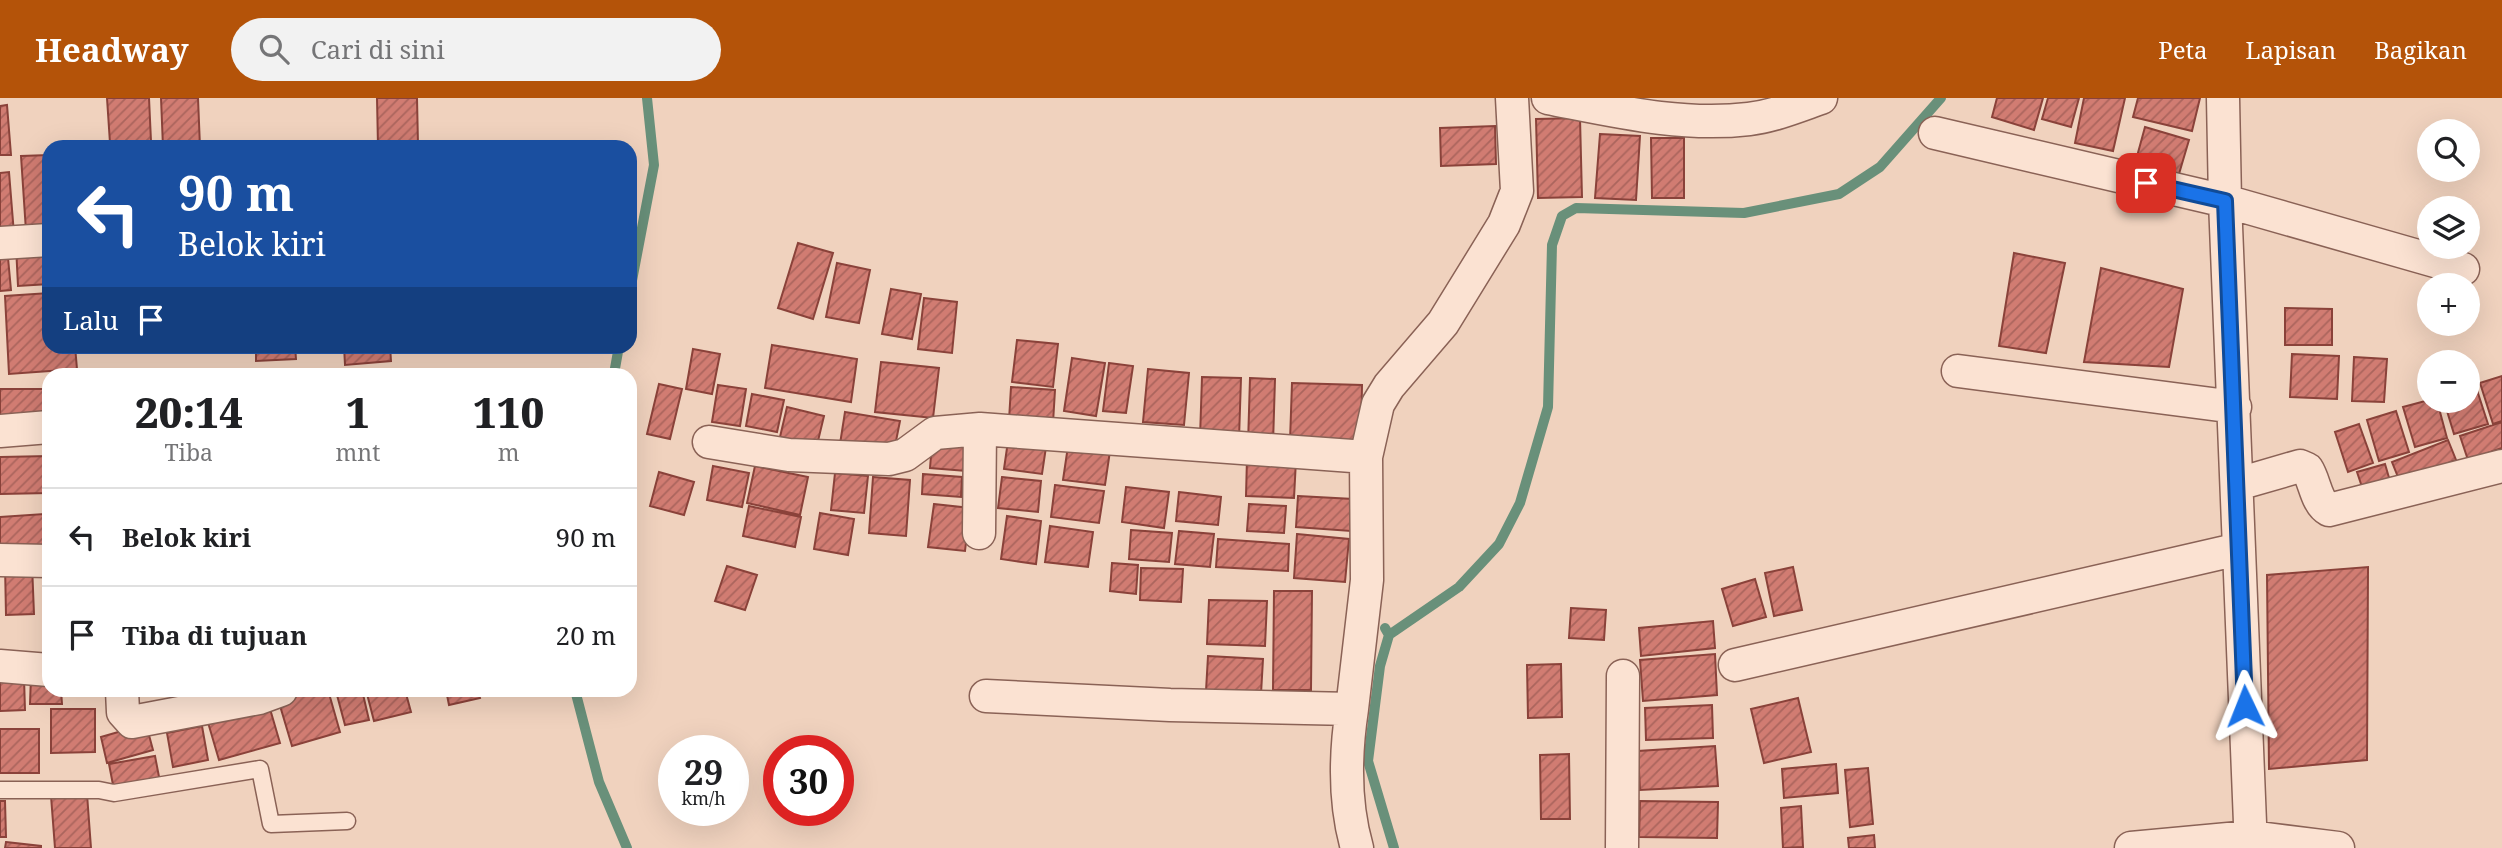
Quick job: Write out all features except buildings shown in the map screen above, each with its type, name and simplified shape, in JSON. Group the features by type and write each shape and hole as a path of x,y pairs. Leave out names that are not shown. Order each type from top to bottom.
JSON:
{"street":[{"path":"1357,848 1347,785 1346,747 1367,580 1366,457 1382,396 1443,323 1508,213 1517,191 1512,98"},
{"path":"1548,98 1660,120 1703,121 1749,119 1778,113 1821,98"},
{"path":"2223,98 2250,842"},
{"path":"1935,133 2225,201 2463,269"},
{"path":"0,243 42,240"},
{"path":"1958,371 2235,407"},
{"path":"0,432 42,428"},
{"path":"709,442 789,455 896,458 935,433 980,429 1366,457"},
{"path":"979,533 980,429"},
{"path":"2238,484 2300,466 2306,469 2321,503 2329,510 2502,466"},
{"path":"1735,665 2239,549"},
{"path":"0,560 42,561"},
{"path":"0,666 42,669"},
{"path":"1622,848 1623,676"},
{"path":"986,696 1170,705 1352,709"},
{"path":"122,697 123,712 132,722 262,697"},
{"path":"2130,848 2250,842 2337,848"}],"lane":[{"path":"0,790 99,790 114,793 260,769 271,824 346,821"}],"waterway":[{"path":"637,254 654,165 647,98"},
{"path":"1389,635 1459,587 1499,544 1520,503 1548,407 1552,245 1562,216 1576,208 1744,213 1839,194 1880,167 1941,98"},
{"path":"615,368 618,354"},
{"path":"1385,628 1389,635 1380,666 1368,761 1394,848"},
{"path":"577,697 599,782 627,848"}],"route":[{"path":"2146,183 2225,201 2245,706"}]}
